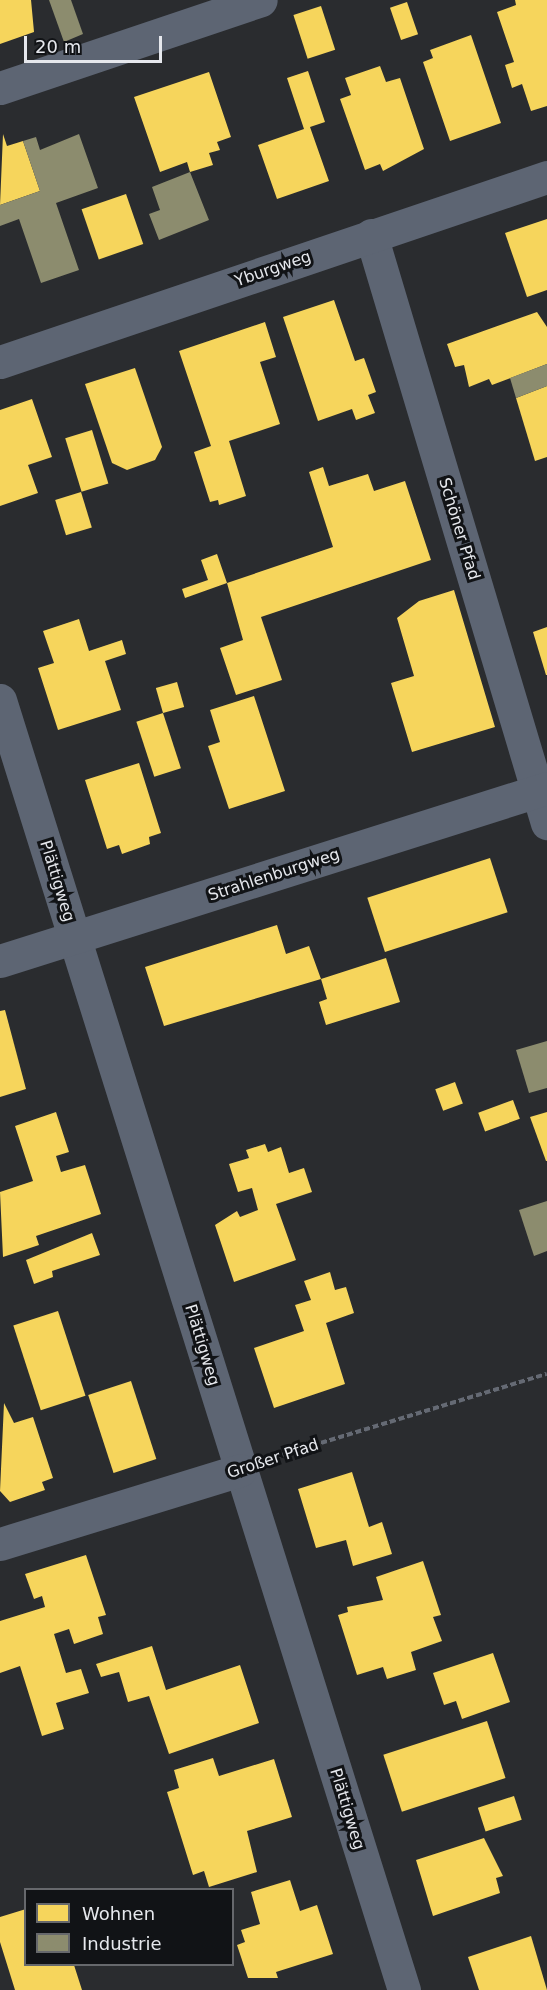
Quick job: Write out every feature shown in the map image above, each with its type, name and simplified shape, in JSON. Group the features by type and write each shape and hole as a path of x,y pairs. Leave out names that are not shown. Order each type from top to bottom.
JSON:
{"street":[{"path":"0,88 261,0"},
{"name":"Yburgweg","path":"0,362 547,177"},
{"name":"Schöner Pfad","path":"370,236 542,789 547,823"},
{"name":"Plättigweg","path":"0,700 404,1990"},
{"name":"Strahlenburgweg","path":"0,961 542,789"},
{"name":"Großer Pfad","path":"0,1544 240,1470"}],"path":[{"name":"Großer Pfad","path":"240,1470 547,1374"}],"building: Wohnen":[{"path":"0,0 31,0 34,32 0,44"},
{"path":"515,0 547,0 547,106 531,111 522,84 512,88 505,65 514,62 497,12 516,5"},
{"path":"407,2 418,34 401,40 390,8"},
{"path":"321,6 335,50 308,59 293,15"},
{"path":"471,35 501,123 450,141 423,62 433,58 430,50"},
{"path":"380,66 386,82 400,78 424,149 383,171 380,164 365,170 340,99 351,95 345,78"},
{"path":"308,71 325,122 310,127 329,181 277,199 258,145 304,129 287,78"},
{"path":"209,72 231,137 217,142 220,150 209,153 213,165 190,172 187,162 160,172 134,97"},
{"path":"3,134 7,146 23,141 40,191 0,205"},
{"path":"126,194 143,244 99,259 82,209"},
{"path":"547,219 547,290 527,297 505,233"},
{"path":"334,300 355,361 364,358 376,392 368,395 375,413 356,420 352,409 318,421 283,317"},
{"path":"537,312 547,327 547,364 492,385 489,379 469,387 464,365 455,367 447,344"},
{"path":"265,322 276,357 260,362 280,424 229,441 246,496 219,505 218,500 210,502 194,452 211,446 179,351"},
{"path":"135,368 162,447 155,460 127,470 112,463 85,384"},
{"path":"547,386 547,457 535,461 516,398"},
{"path":"32,399 52,457 28,465 38,493 0,506 0,410"},
{"path":"92,430 108,484 82,492 65,438"},
{"path":"323,467 329,486 368,474 374,491 405,481 431,560 261,617 282,680 236,695 220,648 243,640 227,583 333,547 309,472"},
{"path":"81,492 92,527 66,535 55,500"},
{"path":"217,554 227,583 185,598 182,589 208,580 201,560"},
{"path":"454,590 495,727 412,752 391,683 414,676 397,618 419,601"},
{"path":"79,619 89,651 122,640 126,654 105,661 121,710 58,730 38,668 54,663 43,631"},
{"path":"547,627 547,675 546,675 533,632"},
{"path":"177,682 184,707 163,713 156,688"},
{"path":"254,696 285,791 229,809 208,746 220,742 210,710"},
{"path":"163,713 181,768 154,777 136,722"},
{"path":"139,763 161,833 149,837 150,844 122,854 119,845 107,849 85,780"},
{"path":"490,858 508,912 385,952 367,898"},
{"path":"277,925 286,954 309,946 321,979 164,1026 145,967"},
{"path":"386,958 400,1002 326,1025 319,1002 327,999 321,979"},
{"path":"5,1010 26,1089 0,1097 0,1011"},
{"path":"455,1082 463,1104 443,1111 435,1089"},
{"path":"513,1100 520,1119 485,1131 478,1113"},
{"path":"56,1112 69,1152 56,1156 61,1172 85,1165 101,1214 36,1236 39,1245 3,1257 0,1192 33,1181 15,1126"},
{"path":"547,1112 547,1161 546,1161 530,1117"},
{"path":"265,1144 268,1152 281,1147 289,1173 304,1168 312,1192 276,1204 296,1260 234,1282 215,1225 237,1211 240,1217 258,1210 252,1188 238,1192 229,1164 249,1158 246,1150"},
{"path":"92,1233 100,1255 52,1271 53,1277 34,1284 26,1260"},
{"path":"330,1272 335,1290 346,1287 354,1313 326,1323 345,1384 274,1408 254,1348 304,1331 295,1305 311,1300 304,1281"},
{"path":"58,1311 86,1396 41,1410 13,1326"},
{"path":"131,1381 156,1459 114,1473 88,1395"},
{"path":"4,1403 14,1423 33,1417 53,1478 42,1482 45,1490 10,1502 0,1491"},
{"path":"352,1472 369,1527 382,1522 392,1554 353,1566 346,1540 316,1548 298,1489"},
{"path":"86,1555 106,1615 98,1617 103,1634 74,1644 69,1629 54,1634 66,1673 81,1669 89,1693 56,1703 64,1729 42,1736 20,1666 0,1673 0,1621 45,1607 42,1596 34,1599 25,1574"},
{"path":"423,1561 441,1615 433,1617 442,1641 411,1652 416,1670 387,1679 383,1667 357,1675 338,1615 348,1612 347,1607 383,1600 376,1577"},
{"path":"152,1646 166,1690 240,1665 259,1723 169,1754 149,1696 128,1702 119,1672 101,1677 96,1664"},
{"path":"493,1653 510,1702 462,1719 456,1701 444,1705 433,1673"},
{"path":"487,1721 506,1778 402,1812 383,1755"},
{"path":"213,1758 219,1776 274,1759 292,1817 247,1831 257,1872 209,1887 204,1871 193,1875 167,1792 179,1788 174,1770"},
{"path":"514,1796 522,1820 486,1832 478,1808"},
{"path":"484,1838 503,1876 496,1878 500,1893 433,1916 416,1860"},
{"path":"290,1880 300,1911 317,1905 333,1954 276,1972 278,1978 248,1978 237,1945 245,1942 241,1930 260,1924 251,1892"},
{"path":"24,1910 24,1966 74,1966 82,1990 15,1990 0,1942 0,1917"},
{"path":"531,1936 547,1990 479,1990 468,1957"}],"building: Industrie":[{"path":"49,0 71,0 83,34 64,42"},
{"path":"79,134 98,188 56,203 79,270 41,283 19,219 0,226 0,205 40,191 23,141 36,137 40,150"},
{"path":"190,172 209,220 159,240 149,214 160,210 152,187"},
{"path":"547,364 547,386 516,398 510,378"},
{"path":"547,1041 547,1088 529,1093 516,1050"},
{"path":"547,1201 547,1251 534,1256 519,1210"}]}
